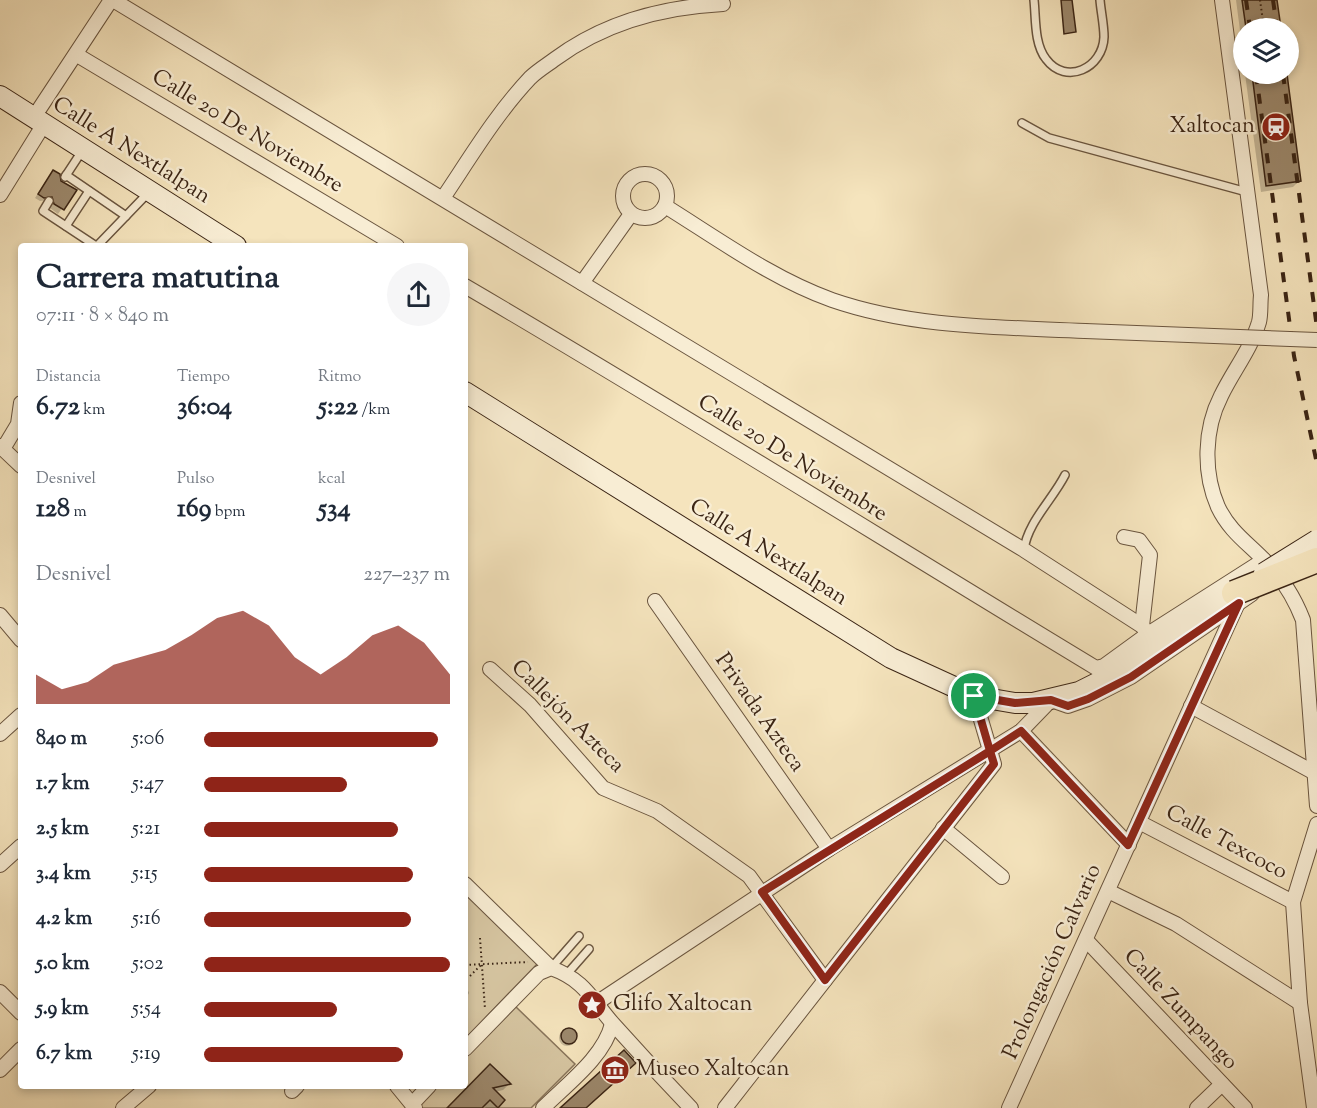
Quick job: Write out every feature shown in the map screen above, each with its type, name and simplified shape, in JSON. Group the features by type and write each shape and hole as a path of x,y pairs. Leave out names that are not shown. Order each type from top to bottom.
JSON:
{"highway":[{"path":"1236,598 1317,560"}],"main road":[{"name":"Calle A Nextlalpan","path":"0,96 228,243"},
{"name":"Calle A Nextlalpan","path":"468,394 891,658 974,696 1015,703 1058,698 1102,682 1125,669 1194,620 1236,598 1317,540"}],"street":[{"path":"0,195 39,121 112,0 1024,550 1145,630"},
{"path":"1222,0 1261,295 1260,320 1251,342 1220,397 1211,421 1207,462 1217,504 1225,522 1234,534 1279,576 1297,604 1303,620 1317,806"},
{"path":"443,198 493,124 531,77 576,44 629,19 687,6 723,4"},
{"name":"Calle 20 De Noviembre","path":"77,55 392,243"},
{"path":"640,175 650,175 659,179 665,187 665,207 650,219 639,218 631,214 625,206 625,186 631,179 640,175"},
{"path":"665,207 743,254 831,300 929,322 1317,340"},
{"path":"582,283 631,214"},
{"name":"Calle 20 De Noviembre","path":"468,288 635,386 746,457 1096,668 1104,666 1145,630"},
{"path":"18,424 2,448 18,463"},
{"path":"1124,537 1139,540 1150,555 1145,630"},
{"path":"1145,630 1264,560"},
{"path":"598,1002 829,849 1021,731 1058,698 1068,706 1112,688 1236,598 1279,576"},
{"name":"Prolongación Calvario","path":"1009,1108 1191,706 1236,598"},
{"name":"Privada Azteca","path":"655,601 829,849"},
{"path":"0,615 18,636"},
{"name":"Callejón Azteca","path":"490,669 530,705 603,788 657,811 749,876 825,980"},
{"path":"725,1108 994,764 974,696"},
{"path":"1191,706 1316,773"},
{"path":"0,734 18,717"},
{"path":"1021,731 1128,845"},
{"name":"Calle Texcoco","path":"1139,822 1293,902"},
{"path":"1314,1108 1300,1004 1293,902 1317,824"},
{"path":"944,828 1002,877"},
{"path":"0,865 18,849"},
{"path":"468,887 545,970 567,974 598,1002 612,1024 691,1108"},
{"path":"1108,891 1176,924 1300,1004"},
{"name":"Calle Zumpango","path":"1086,940 1245,1108"},
{"path":"468,1046 545,970"},
{"path":"0,992 18,1010"},
{"path":"543,1108 599,1051 609,1036 612,1024"},
{"path":"0,1070 18,1052"},
{"path":"1197,1108 1222,1084"},
{"path":"123,1108 145,1089"},
{"path":"399,1089 408,1105 426,1089"}],"lane":[{"path":"1034,0 1040,47 1046,59 1058,69 1069,73 1091,66 1100,54 1104,38 1100,0"},
{"path":"1022,123 1049,138 1247,192"},
{"path":"83,149 66,176 126,216"},
{"path":"66,226 88,191"},
{"path":"99,243 150,191"},
{"path":"50,201 43,211 92,243"},
{"path":"1024,550 1025,537 1055,494 1065,475"},
{"path":"545,970 579,936"},
{"path":"567,974 589,949"}],"path":[{"path":"1260,0 1263,18"},
{"path":"480,938 486,1027"},
{"path":"468,965 528,962"},
{"path":"470,976 482,964"}],"shaded area":[{"path":"468,897 539,962 468,1036"},
{"path":"515,1006 575,1064 531,1108 422,1108 420,1105 435,1089 468,1089 468,1055"}],"building":[{"path":"1061,0 1072,0 1076,32 1064,34"},
{"path":"1242,0 1277,0 1280,18 1245,18"},
{"name":"Xaltocan","path":"1253,84 1288,84 1301,181 1266,186"},
{"path":"53,170 60,174 61,181 77,190 64,210 54,204 52,197 44,198 38,194"},
{"path":"566,1028 572,1028 577,1036 575,1042 566,1044 561,1039 561,1033"},
{"name":"Museo Xaltocan","path":"624,1050 636,1063 586,1108 560,1108"},
{"path":"490,1064 511,1084 493,1088 505,1100 498,1108 490,1100 482,1108 447,1108"}],"railway":[{"path":"1246,0 1249,18"},
{"path":"1273,0 1276,18"},
{"path":"1257,84 1294,356 1317,464"},
{"path":"1284,84 1317,328"}],"place":[{"name":"Xaltocan","path":"1276,127"},
{"name":"Glifo Xaltocan","path":"592,1005"},
{"name":"Museo Xaltocan","path":"615,1070"}],"route":[{"path":"974,696 990,751 762,892 825,980 994,764 990,751 1021,731 1128,845 1239,603 1131,677 1088,699 1068,706 1051,700 1015,703 974,696"}]}
